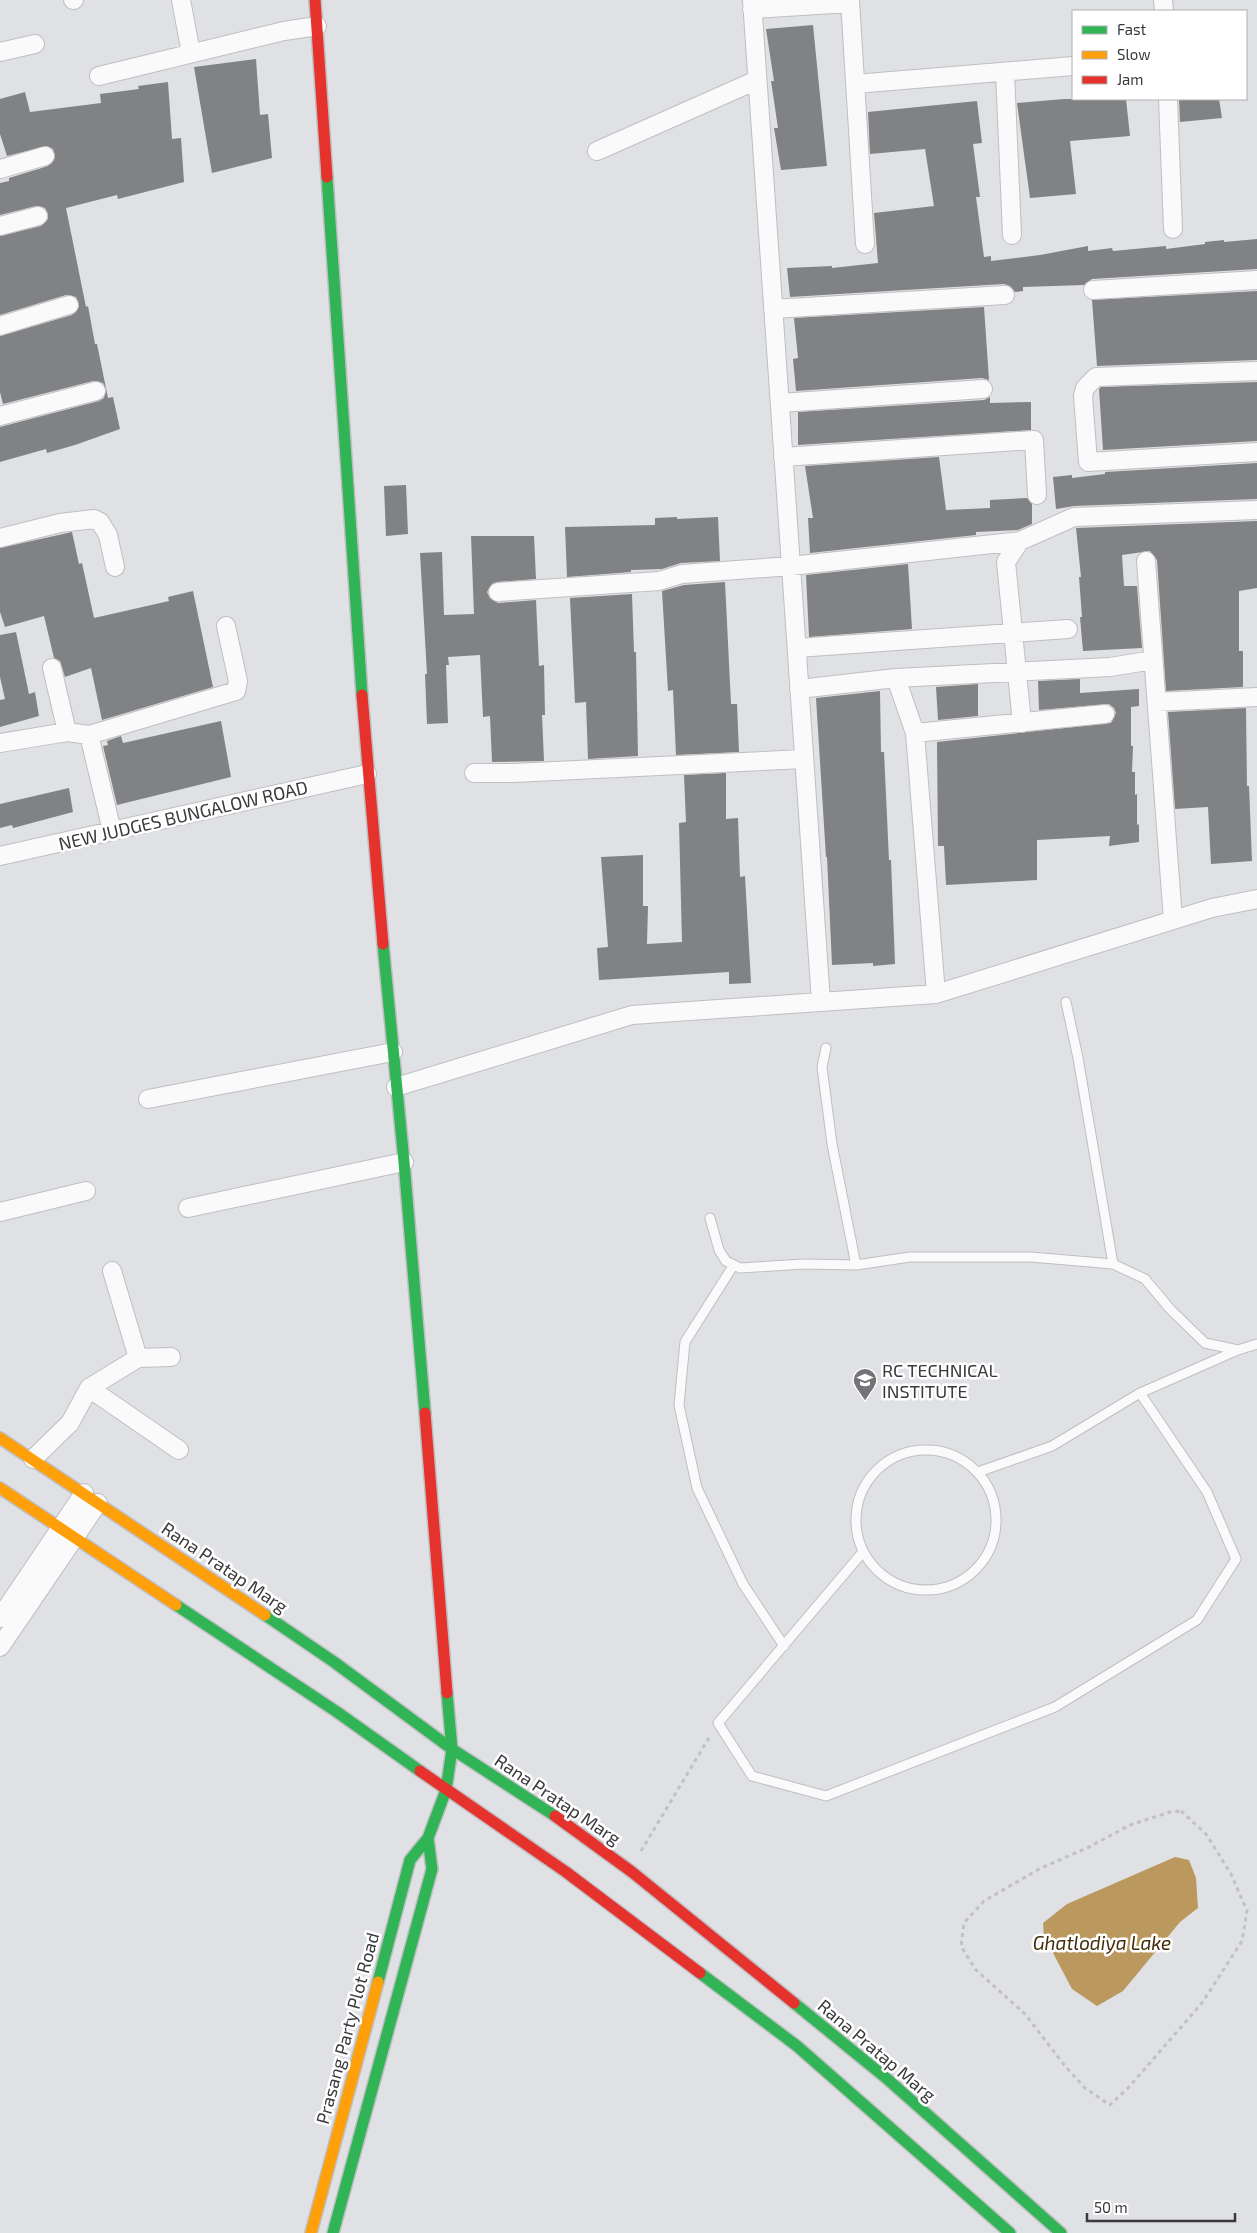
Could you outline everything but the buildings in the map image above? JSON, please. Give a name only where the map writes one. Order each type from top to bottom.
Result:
[{"type":"street","points":[[181,0],[191,53]]},
{"type":"street","name":"Prasang Party Plot Road","points":[[311,2233],[410,1860],[428,1838],[446,1790],[452,1749],[404,1162],[367,774],[315,0]]},
{"type":"street","points":[[821,1002],[752,4],[850,1],[865,244]]},
{"type":"street","points":[[99,76],[284,31],[317,26]]},
{"type":"street","points":[[0,52],[35,44]]},
{"type":"street","points":[[855,84],[1072,66]]},
{"type":"street","points":[[1006,72],[1012,235]]},
{"type":"street","points":[[597,151],[757,80]]},
{"type":"street","points":[[1168,100],[1173,228]]},
{"type":"street","points":[[0,169],[45,156]]},
{"type":"street","points":[[0,226],[38,216]]},
{"type":"street","points":[[1093,290],[1257,280]]},
{"type":"street","points":[[773,309],[1005,295]]},
{"type":"street","points":[[0,326],[69,305]]},
{"type":"street","points":[[1257,371],[1096,377],[1086,388],[1083,396],[1088,462],[1257,452]]},
{"type":"street","points":[[780,403],[983,389]]},
{"type":"street","points":[[0,416],[96,391]]},
{"type":"street","points":[[783,457],[1034,440],[1037,495]]},
{"type":"street","points":[[498,592],[659,581],[682,574],[791,566],[1020,541],[1074,517],[1257,510]]},
{"type":"street","points":[[0,538],[60,523],[94,519],[100,522],[108,535],[115,567]]},
{"type":"street","points":[[1020,541],[1006,562],[1022,723]]},
{"type":"street","points":[[1146,562],[1174,920]]},
{"type":"street","points":[[0,744],[67,732],[89,735],[236,691],[238,680],[226,626]]},
{"type":"street","points":[[797,648],[1068,629]]},
{"type":"street","points":[[799,689],[896,678],[1110,667],[1153,660]]},
{"type":"street","points":[[52,668],[67,732]]},
{"type":"street","points":[[896,678],[915,733],[936,994]]},
{"type":"street","points":[[1157,702],[1257,697]]},
{"type":"street","points":[[915,733],[1105,714]]},
{"type":"street","points":[[89,735],[112,831]]},
{"type":"street","points":[[474,773],[513,773],[804,759]]},
{"type":"street","name":"NEW JUDGES BUNGALOW ROAD","points":[[0,856],[367,774]]},
{"type":"street","points":[[396,1087],[632,1015],[936,994],[1212,908],[1257,900]]},
{"type":"street","points":[[148,1099],[393,1052]]},
{"type":"street","points":[[188,1208],[404,1162]]},
{"type":"street","points":[[0,1212],[86,1191]]},
{"type":"street","points":[[112,1271],[138,1358]]},
{"type":"street","points":[[33,1459],[70,1423],[89,1388],[138,1358],[171,1357]]},
{"type":"street","points":[[89,1388],[179,1450]]},
{"type":"street","name":"Rana Pratap Marg","points":[[0,1438],[334,1662],[452,1749],[540,1805],[634,1877],[882,2081],[1061,2233]]},
{"type":"street","points":[[0,1488],[336,1712],[566,1872],[616,1903],[865,2100],[1010,2233]]},
{"type":"street","points":[[0,1647],[91,1498]]},
{"type":"street","points":[[0,1618],[68,1533]]},
{"type":"street","name":"Prasang Party Plot Road","points":[[333,2233],[432,1869],[428,1838]]},
{"type":"lane","points":[[1066,1002],[1078,1058],[1113,1264]]},
{"type":"lane","points":[[826,1048],[822,1067],[832,1144],[856,1265]]},
{"type":"lane","points":[[710,1218],[719,1250],[726,1261],[740,1268],[804,1264],[856,1265],[910,1257],[1013,1257],[1113,1264],[1145,1279],[1170,1310],[1205,1342],[1238,1350]]},
{"type":"lane","points":[[733,1266],[685,1342],[679,1405],[697,1488],[743,1584],[784,1646]]},
{"type":"lane","points":[[978,1472],[1052,1446],[1140,1393],[1238,1350],[1257,1344]]},
{"type":"lane","points":[[862,1553],[718,1723],[752,1776],[826,1796],[1055,1707],[1197,1620],[1236,1559],[1207,1492],[1140,1393]]},
{"type":"lane","points":[[916,1450],[957,1457],[978,1472],[993,1495],[998,1521],[989,1554],[971,1576],[938,1591],[891,1583],[862,1553],[855,1513],[869,1477],[887,1461],[916,1450]]},
{"type":"path","points":[[634,1877],[643,1844],[718,1723]]},
{"type":"path","points":[[1181,1811],[1206,1834],[1231,1874],[1247,1911],[1242,1941],[1202,2003],[1129,2087],[1110,2105],[1085,2088],[1065,2066],[1025,2014],[975,1969],[960,1946],[964,1923],[984,1902],[1041,1868],[1089,1847],[1130,1825],[1170,1812],[1181,1811]]},
{"type":"water","name":"Ghatlodiya Lake","points":[[1175,1857],[1189,1860],[1196,1878],[1198,1908],[1180,1922],[1123,1991],[1097,2006],[1072,1989],[1044,1936],[1043,1923],[1067,1904]]},
{"type":"traffic: fast","points":[[327,177],[362,695]]},
{"type":"traffic: fast","points":[[383,944],[425,1413]]},
{"type":"traffic: fast","points":[[176,1605],[337,1712],[420,1771]]},
{"type":"traffic: fast","points":[[265,1615],[334,1662],[452,1749],[555,1816]]},
{"type":"traffic: fast","points":[[378,1982],[410,1860],[428,1838],[446,1790],[452,1749],[447,1693]]},
{"type":"traffic: fast","points":[[333,2233],[432,1869],[428,1838]]},
{"type":"traffic: fast","points":[[700,1973],[797,2046],[1010,2233]]},
{"type":"traffic: fast","points":[[794,2003],[885,2077],[1061,2233]]},
{"type":"traffic: slow","points":[[0,1438],[265,1615]]},
{"type":"traffic: slow","points":[[0,1488],[176,1605]]},
{"type":"traffic: slow","points":[[311,2233],[378,1982]]},
{"type":"traffic: jam","points":[[315,0],[327,177]]},
{"type":"traffic: jam","points":[[362,695],[383,944]]},
{"type":"traffic: jam","points":[[425,1413],[447,1693]]},
{"type":"traffic: jam","points":[[420,1771],[566,1872],[700,1973]]},
{"type":"traffic: jam","points":[[555,1816],[632,1872],[794,2003]]},
{"type":"place","name":"RC TECHNICAL INSTITUTE","points":[[865,1401]]}]
